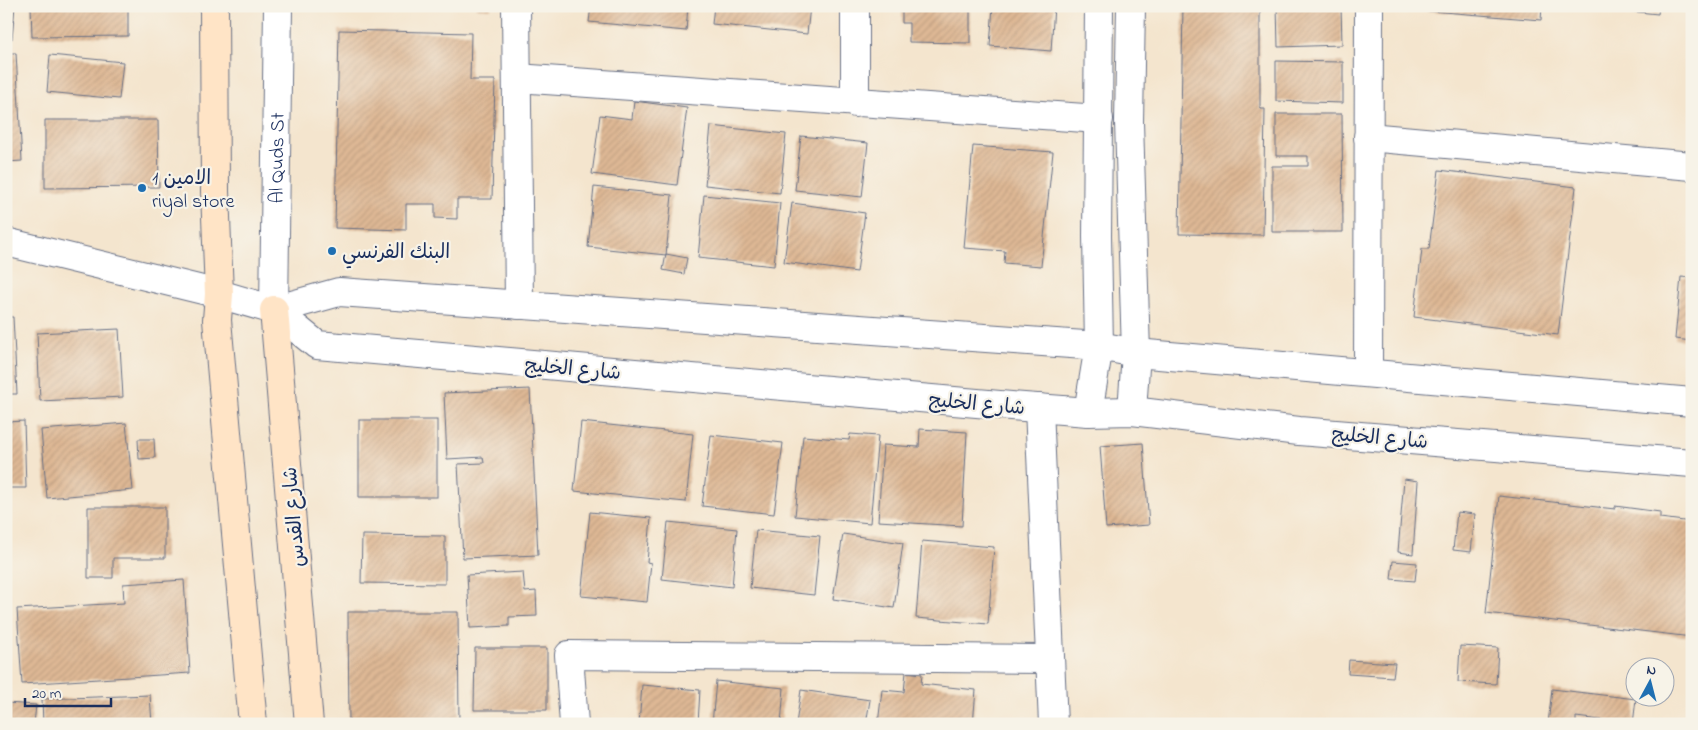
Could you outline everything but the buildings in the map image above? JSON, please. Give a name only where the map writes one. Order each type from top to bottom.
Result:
[{"type":"main road","points":[[214,6],[215,192],[219,294],[217,320],[253,724]]},
{"type":"main road","name":"شارع القدس","points":[[274,310],[309,724]]},
{"type":"street","name":"Al Quds St","points":[[274,310],[278,6]]},
{"type":"street","points":[[516,6],[519,305]]},
{"type":"street","points":[[855,6],[855,103]]},
{"type":"street","points":[[1088,412],[1099,346],[1097,236],[1099,6]]},
{"type":"street","points":[[1131,6],[1129,122],[1136,353],[1132,411]]},
{"type":"street","points":[[1368,6],[1368,373]]},
{"type":"street","points":[[517,78],[1099,119]]},
{"type":"street","points":[[1368,138],[1692,166]]},
{"type":"street","points":[[6,242],[219,294],[274,310],[339,292],[1099,346],[1136,353],[1692,402]]},
{"type":"street","name":"شارع الخليج","points":[[274,310],[317,345],[1088,412],[1132,411],[1299,431],[1692,463]]},
{"type":"street","points":[[1039,408],[1053,724]]},
{"type":"street","points":[[574,724],[570,655],[1050,659]]},
{"type":"place","name":"الامين 1 riyal store","points":[[142,188]]},
{"type":"place","name":"البنك الفرنسي","points":[[332,251]]}]
